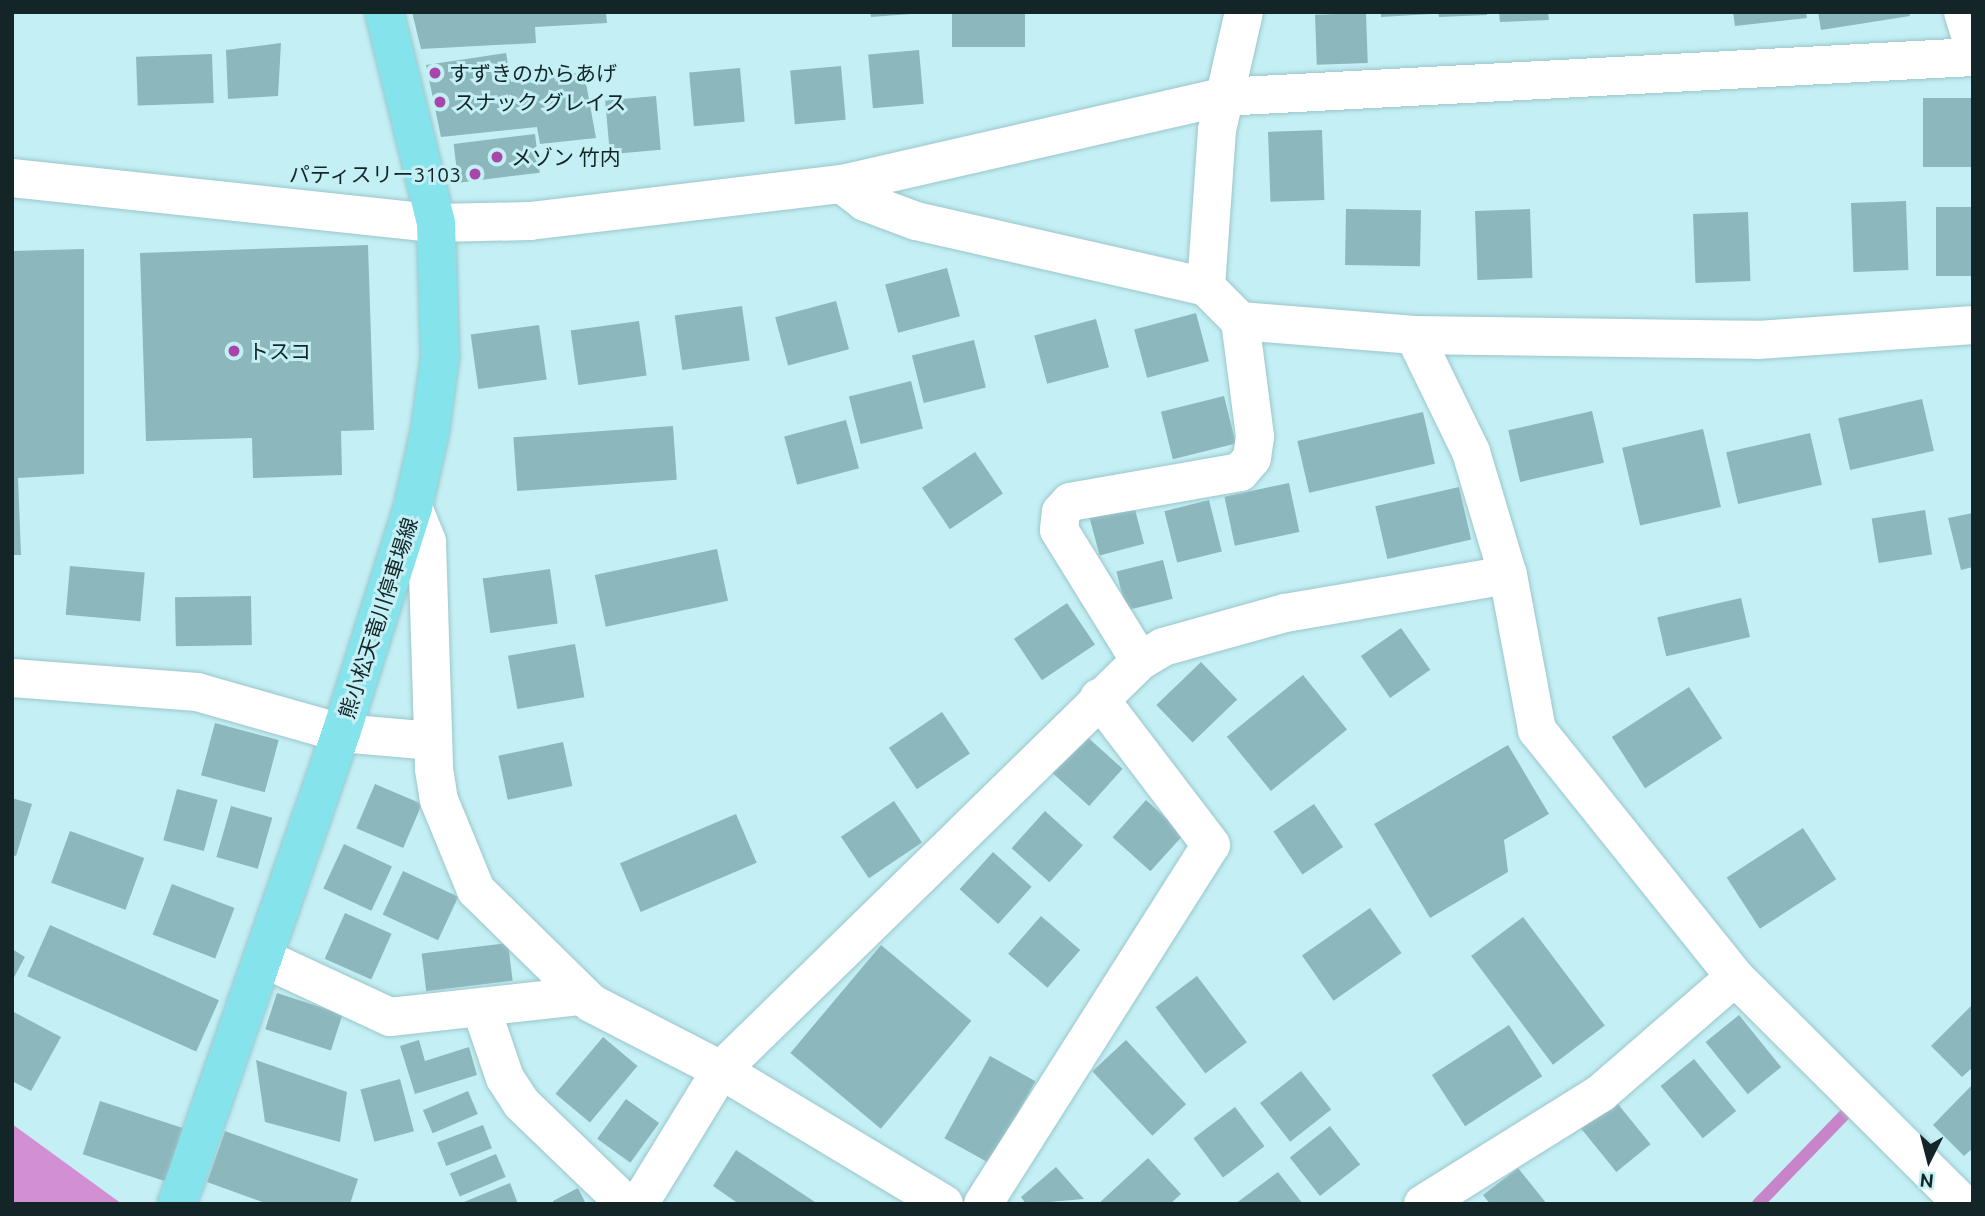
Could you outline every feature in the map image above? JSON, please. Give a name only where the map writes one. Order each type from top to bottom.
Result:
[{"type":"main road","name":"熊小松天竜川停車場線","points":[[177,1204],[341,733],[414,507],[440,357],[436,223],[384,12]]},
{"type":"street","points":[[1206,287],[1222,97],[1244,12]]},
{"type":"street","points":[[1963,12],[1973,46]]},
{"type":"street","points":[[12,178],[436,223],[530,221],[842,184],[1222,97],[1973,57]]},
{"type":"street","points":[[842,184],[865,202],[916,221],[1206,287],[1240,321],[1255,436],[1252,458],[1240,472],[1070,502],[1061,512],[1059,530],[1140,661]]},
{"type":"street","points":[[1240,321],[1413,335],[1758,340],[1973,325]]},
{"type":"street","points":[[1413,335],[1471,452],[1508,575],[1537,730],[1735,977],[1963,1204]]},
{"type":"street","points":[[414,507],[427,542],[433,741],[439,800],[476,890],[581,996],[721,1070],[944,1204]]},
{"type":"street","points":[[639,1204],[721,1070],[1099,698],[1140,661],[1163,648],[1285,613],[1508,575]]},
{"type":"street","points":[[12,678],[197,692],[341,733],[433,741]]},
{"type":"street","points":[[983,1204],[1211,845],[1099,698]]},
{"type":"street","points":[[264,958],[390,1017],[581,996]]},
{"type":"street","points":[[1423,1204],[1601,1093],[1735,977]]},
{"type":"street","points":[[481,1009],[520,1104],[626,1204]]},
{"type":"shaded area","points":[[12,1124],[122,1204],[12,1204]]},
{"type":"building","points":[[412,12],[606,12],[607,23],[535,27],[536,43],[421,49]]},
{"type":"building","points":[[870,12],[911,12],[911,14],[871,17]]},
{"type":"building","points":[[952,12],[1025,12],[1025,47],[952,47]]},
{"type":"building","points":[[1381,12],[1432,12],[1432,14],[1381,17]]},
{"type":"building","points":[[1438,12],[1487,12],[1487,15],[1439,17]]},
{"type":"building","points":[[1499,12],[1548,12],[1549,20],[1500,22]]},
{"type":"building","points":[[1733,12],[1806,12],[1807,18],[1735,26]]},
{"type":"building","points":[[1818,12],[1909,12],[1910,16],[1821,30]]},
{"type":"building","points":[[1366,13],[1368,63],[1317,65],[1315,15]]},
{"type":"building","points":[[281,43],[278,96],[228,99],[226,50]]},
{"type":"building","points":[[919,50],[924,104],[873,108],[868,54]]},
{"type":"building","points":[[506,53],[511,82],[584,72],[596,138],[540,144],[537,127],[441,137],[426,65]]},
{"type":"building","points":[[212,54],[214,103],[138,106],[136,57]]},
{"type":"building","points":[[841,66],[846,120],[795,124],[790,70]]},
{"type":"building","points":[[740,68],[745,122],[694,126],[689,72]]},
{"type":"building","points":[[656,96],[661,150],[610,154],[605,100]]},
{"type":"building","points":[[1923,98],[1973,98],[1973,167],[1923,167]]},
{"type":"building","points":[[1322,130],[1324,200],[1270,202],[1268,132]]},
{"type":"building","name":"メゾン 竹内","points":[[535,134],[540,173],[458,183],[454,144]]},
{"type":"building","points":[[1906,201],[1908,270],[1853,272],[1851,203]]},
{"type":"building","points":[[1936,207],[1973,207],[1973,276],[1936,276]]},
{"type":"building","points":[[1346,209],[1421,210],[1420,266],[1345,265]]},
{"type":"building","points":[[1530,209],[1532,278],[1477,280],[1475,211]]},
{"type":"building","points":[[1748,212],[1750,281],[1695,283],[1693,214]]},
{"type":"building","points":[[368,245],[374,430],[341,431],[342,475],[253,478],[252,438],[146,441],[140,253]]},
{"type":"building","points":[[84,249],[84,474],[18,478],[21,555],[12,555],[12,251]]},
{"type":"building","points":[[947,268],[960,316],[898,333],[885,285]]},
{"type":"building","points":[[836,301],[849,349],[788,366],[775,317]]},
{"type":"building","points":[[742,306],[750,360],[682,370],[675,315]]},
{"type":"building","points":[[1196,313],[1209,361],[1147,378],[1134,330]]},
{"type":"building","points":[[1096,319],[1109,367],[1047,384],[1034,336]]},
{"type":"building","points":[[639,321],[647,375],[578,385],[571,331]]},
{"type":"building","points":[[539,325],[547,379],[478,389],[471,335]]},
{"type":"building","points":[[974,340],[986,388],[924,403],[912,355]]},
{"type":"building","points":[[911,381],[923,429],[861,444],[849,396]]},
{"type":"building","points":[[1224,396],[1236,444],[1173,459],[1161,412]]},
{"type":"building","points":[[1922,399],[1934,451],[1850,470],[1838,418]]},
{"type":"building","points":[[1592,411],[1604,463],[1520,482],[1508,430]]},
{"type":"building","points":[[1423,412],[1435,464],[1309,493],[1297,441]]},
{"type":"building","points":[[846,420],[859,468],[797,485],[784,437]]},
{"type":"building","points":[[673,426],[677,480],[517,491],[513,437]]},
{"type":"building","points":[[1703,429],[1721,507],[1640,526],[1622,448]]},
{"type":"building","points":[[1810,433],[1822,485],[1738,504],[1726,452]]},
{"type":"building","points":[[975,452],[1003,493],[950,529],[922,488]]},
{"type":"building","points":[[1289,483],[1299,532],[1235,546],[1224,497]]},
{"type":"building","points":[[1459,487],[1471,540],[1387,559],[1375,506]]},
{"type":"building","points":[[1209,500],[1222,551],[1177,563],[1164,511]]},
{"type":"building","points":[[1134,506],[1144,544],[1100,556],[1090,518]]},
{"type":"building","points":[[1925,510],[1932,554],[1879,563],[1872,518]]},
{"type":"building","points":[[1973,513],[1973,567],[1961,570],[1948,518]]},
{"type":"building","points":[[717,549],[728,601],[606,627],[595,575]]},
{"type":"building","points":[[1163,560],[1173,599],[1126,610],[1116,572]]},
{"type":"building","points":[[70,566],[145,573],[140,621],[66,615]]},
{"type":"building","points":[[550,569],[558,623],[490,633],[483,578]]},
{"type":"building","points":[[251,596],[252,645],[176,646],[175,597]]},
{"type":"building","points":[[1741,598],[1750,637],[1666,656],[1657,617]]},
{"type":"building","points":[[1067,603],[1095,644],[1042,680],[1014,639]]},
{"type":"building","points":[[1401,628],[1430,670],[1390,698],[1361,656]]},
{"type":"building","points":[[575,644],[584,697],[517,709],[508,656]]},
{"type":"building","points":[[1201,662],[1237,699],[1193,742],[1156,705]]},
{"type":"building","points":[[1303,675],[1347,729],[1271,791],[1227,737]]},
{"type":"building","points":[[1689,687],[1722,738],[1645,788],[1612,737]]},
{"type":"building","points":[[942,712],[970,753],[917,789],[889,748]]},
{"type":"building","points":[[215,723],[279,740],[265,792],[201,775]]},
{"type":"building","points":[[1084,734],[1123,769],[1089,806],[1051,771]]},
{"type":"building","points":[[563,742],[572,786],[508,800],[498,756]]},
{"type":"building","points":[[1508,745],[1549,814],[1504,840],[1508,872],[1430,918],[1374,824]]},
{"type":"building","points":[[375,784],[422,804],[403,848],[356,828]]},
{"type":"building","points":[[177,789],[218,800],[204,851],[163,840]]},
{"type":"building","points":[[12,798],[32,804],[16,856],[12,855]]},
{"type":"building","points":[[1146,800],[1184,834],[1150,871],[1113,837]]},
{"type":"building","points":[[894,801],[922,842],[869,878],[841,837]]},
{"type":"building","points":[[1314,804],[1343,847],[1302,875],[1273,831]]},
{"type":"building","points":[[231,806],[272,818],[258,869],[216,857]]},
{"type":"building","points":[[1045,811],[1083,845],[1049,882],[1012,848]]},
{"type":"building","points":[[736,814],[757,863],[641,912],[620,863]]},
{"type":"building","points":[[1803,828],[1836,879],[1760,929],[1727,878]]},
{"type":"building","points":[[70,831],[144,858],[125,910],[51,883]]},
{"type":"building","points":[[344,844],[392,866],[371,911],[323,888]]},
{"type":"building","points":[[993,852],[1032,887],[998,924],[960,889]]},
{"type":"building","points":[[403,871],[458,897],[438,940],[383,915]]},
{"type":"building","points":[[172,884],[235,908],[215,958],[153,934]]},
{"type":"building","points":[[1370,908],[1402,953],[1334,1001],[1302,956]]},
{"type":"building","points":[[345,913],[392,934],[371,979],[325,959]]},
{"type":"building","points":[[1041,916],[1080,950],[1047,988],[1008,954]]},
{"type":"building","points":[[1523,917],[1605,1026],[1553,1065],[1471,956]]},
{"type":"building","points":[[50,925],[219,1000],[196,1051],[27,976]]},
{"type":"building","points":[[508,943],[513,981],[426,991],[422,954]]},
{"type":"building","points":[[881,945],[971,1021],[881,1129],[790,1053]]},
{"type":"building","points":[[12,949],[25,957],[12,981]]},
{"type":"building","points":[[1197,976],[1247,1042],[1205,1074],[1155,1007]]},
{"type":"building","points":[[277,993],[343,1014],[331,1050],[265,1029]]},
{"type":"building","points":[[1973,1004],[1973,1067],[1962,1077],[1931,1046]]},
{"type":"building","points":[[12,1011],[61,1037],[31,1091],[12,1081]]},
{"type":"building","points":[[1739,1015],[1781,1067],[1748,1094],[1706,1042]]},
{"type":"building","points":[[1509,1025],[1542,1076],[1465,1126],[1432,1075]]},
{"type":"building","points":[[603,1037],[637,1066],[590,1123],[555,1094]]},
{"type":"building","points":[[419,1040],[425,1061],[469,1047],[477,1075],[415,1094],[400,1046]]},
{"type":"building","points":[[1126,1040],[1186,1104],[1152,1136],[1092,1071]]},
{"type":"building","points":[[990,1056],[1035,1081],[990,1163],[944,1138]]},
{"type":"building","points":[[1694,1059],[1736,1111],[1703,1138],[1661,1086]]},
{"type":"building","points":[[256,1060],[347,1092],[340,1142],[265,1122]]},
{"type":"building","points":[[1301,1071],[1331,1110],[1290,1142],[1260,1103]]},
{"type":"building","points":[[400,1079],[414,1131],[374,1142],[360,1090]]},
{"type":"building","points":[[1973,1084],[1973,1148],[1964,1156],[1933,1125]]},
{"type":"building","points":[[468,1091],[478,1114],[433,1133],[423,1110]]},
{"type":"building","points":[[1609,1093],[1651,1144],[1616,1172],[1575,1121]]},
{"type":"building","points":[[626,1099],[659,1123],[630,1163],[597,1139]]},
{"type":"building","points":[[100,1101],[183,1128],[165,1181],[83,1154]]},
{"type":"building","points":[[1235,1107],[1264,1146],[1223,1177],[1193,1138]]},
{"type":"building","points":[[483,1125],[492,1148],[446,1166],[437,1143]]},
{"type":"building","points":[[1330,1126],[1360,1165],[1320,1196],[1290,1157]]},
{"type":"building","points":[[225,1131],[358,1179],[350,1204],[268,1204],[207,1182]]},
{"type":"building","points":[[736,1150],[818,1204],[739,1204],[713,1186]]},
{"type":"building","points":[[496,1154],[506,1177],[460,1197],[450,1174]]},
{"type":"building","points":[[1148,1158],[1181,1194],[1170,1204],[1098,1204]]},
{"type":"building","points":[[1056,1167],[1084,1199],[1026,1204],[1021,1197]]},
{"type":"building","points":[[1518,1168],[1547,1204],[1490,1204],[1483,1195]]},
{"type":"building","points":[[1278,1172],[1303,1204],[1235,1204]]},
{"type":"building","points":[[510,1183],[518,1204],[464,1202]]},
{"type":"building","points":[[578,1188],[586,1204],[554,1204],[553,1201]]},
{"type":"waterway","points":[[1758,1204],[1855,1104]]},
{"type":"place","name":"すずきのからあげ","points":[[435,73]]},
{"type":"place","name":"スナック グレイス","points":[[440,102]]},
{"type":"place","name":"メゾン 竹内","points":[[497,157]]},
{"type":"place","name":"パティスリー3103","points":[[475,174]]},
{"type":"place","name":"トスコ","points":[[234,351]]}]
